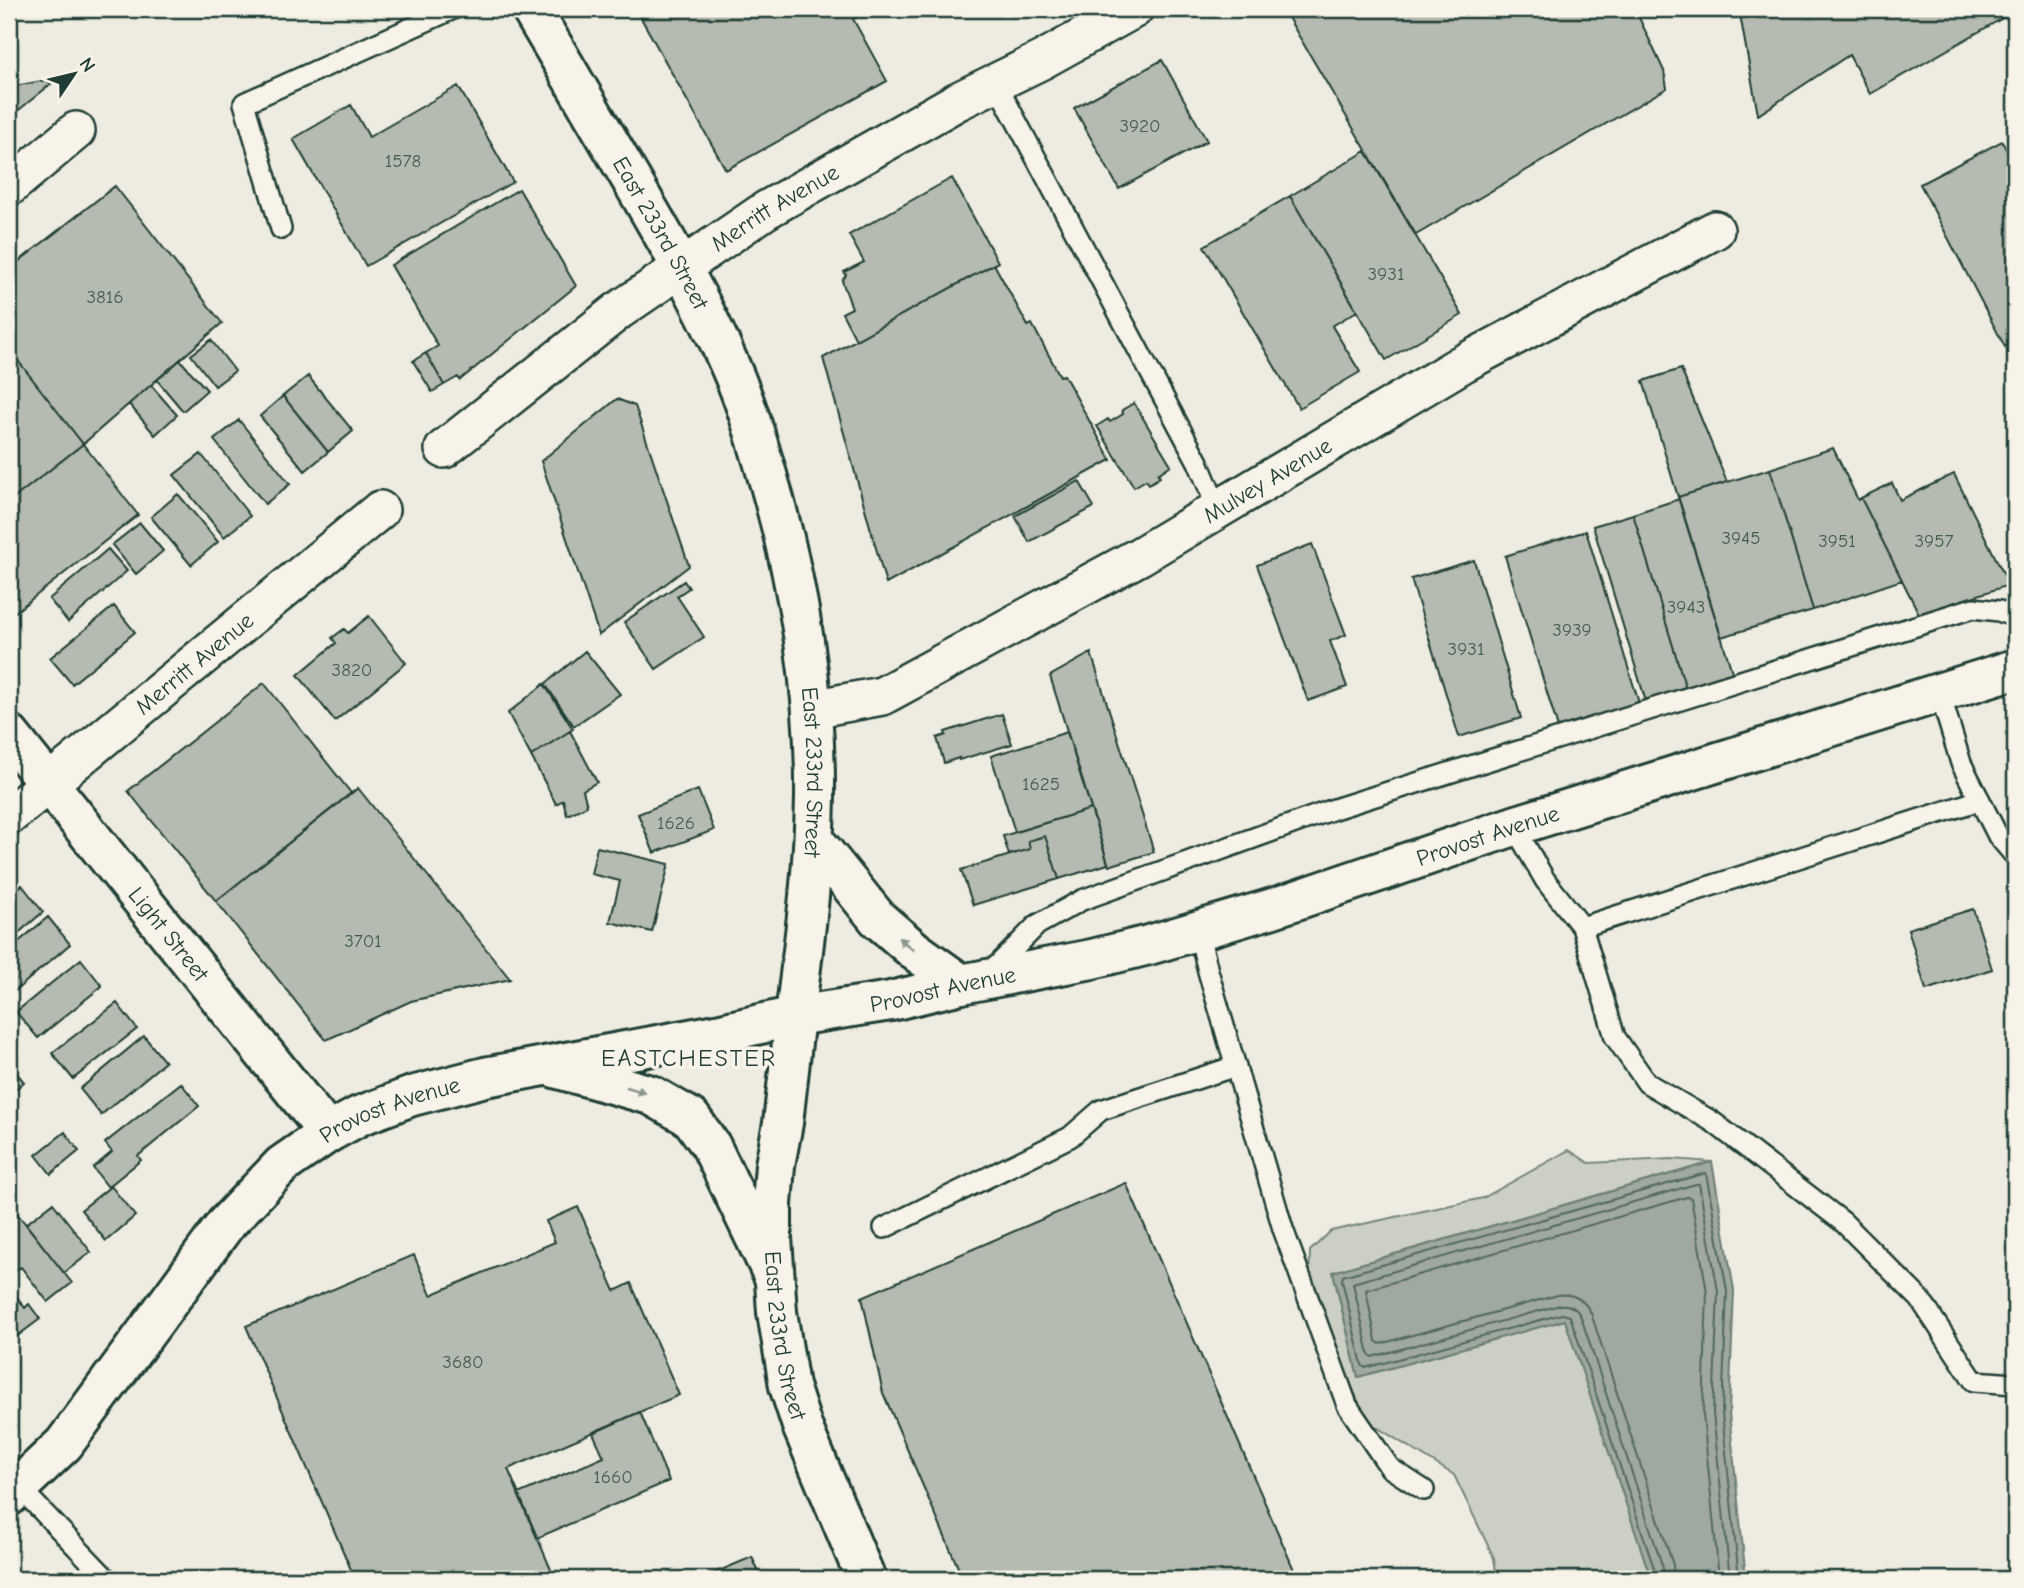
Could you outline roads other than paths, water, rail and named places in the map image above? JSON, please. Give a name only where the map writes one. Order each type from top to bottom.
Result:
[{"type":"main road","name":"East 233rd Street","points":[[531,9],[707,314],[732,369],[757,438],[791,566],[812,709],[815,748],[814,840],[783,1123],[775,1165],[772,1205],[774,1277],[789,1386],[802,1426],[866,1579]]},
{"type":"main road","name":"Provost Avenue","points":[[14,1492],[64,1444],[225,1225],[282,1165],[328,1133],[359,1116],[444,1087],[1092,959],[1273,908],[1514,826],[2015,669]]},
{"type":"main road","name":"Light Street","points":[[9,734],[328,1133]]},
{"type":"main road","points":[[814,840],[859,897],[894,934],[972,982]]},
{"type":"main road","points":[[547,1065],[651,1095],[691,1118],[710,1146],[774,1277]]},
{"type":"street","name":"Merritt Avenue","points":[[444,449],[618,311],[766,210],[946,108],[1042,60],[1133,9]]},
{"type":"street","points":[[9,187],[76,131]]},
{"type":"street","name":"Mulvey Avenue","points":[[812,709],[882,696],[1140,556],[1462,364],[1715,230]]},
{"type":"street","name":"Merritt Avenue","points":[[9,817],[380,510]]},
{"type":"lane","points":[[281,229],[244,103],[453,9]]},
{"type":"lane","points":[[996,83],[1198,462],[1218,510]]},
{"type":"lane","points":[[972,982],[1037,925],[1082,900],[1334,809],[1973,608],[1999,611],[2015,617]]},
{"type":"lane","points":[[1940,694],[1961,763],[1998,836],[2015,856]]},
{"type":"lane","points":[[1582,927],[1980,800]]},
{"type":"lane","points":[[1514,826],[1545,880],[1582,927],[1615,1037],[1647,1083],[1713,1122],[1843,1223],[1920,1299],[1974,1381],[2015,1384]]},
{"type":"lane","points":[[1198,930],[1283,1229],[1347,1405],[1390,1468],[1424,1490]]},
{"type":"lane","points":[[884,1228],[1070,1137],[1101,1110],[1236,1066]]},
{"type":"lane","points":[[14,1492],[107,1579]]},
{"type":"water","points":[[1712,1162],[1734,1290],[1729,1413],[1746,1579],[1647,1579],[1649,1573],[1565,1320],[1358,1377],[1333,1272]]},
{"type":"district","name":"EASTCHESTER","points":[[689,1058]]}]
